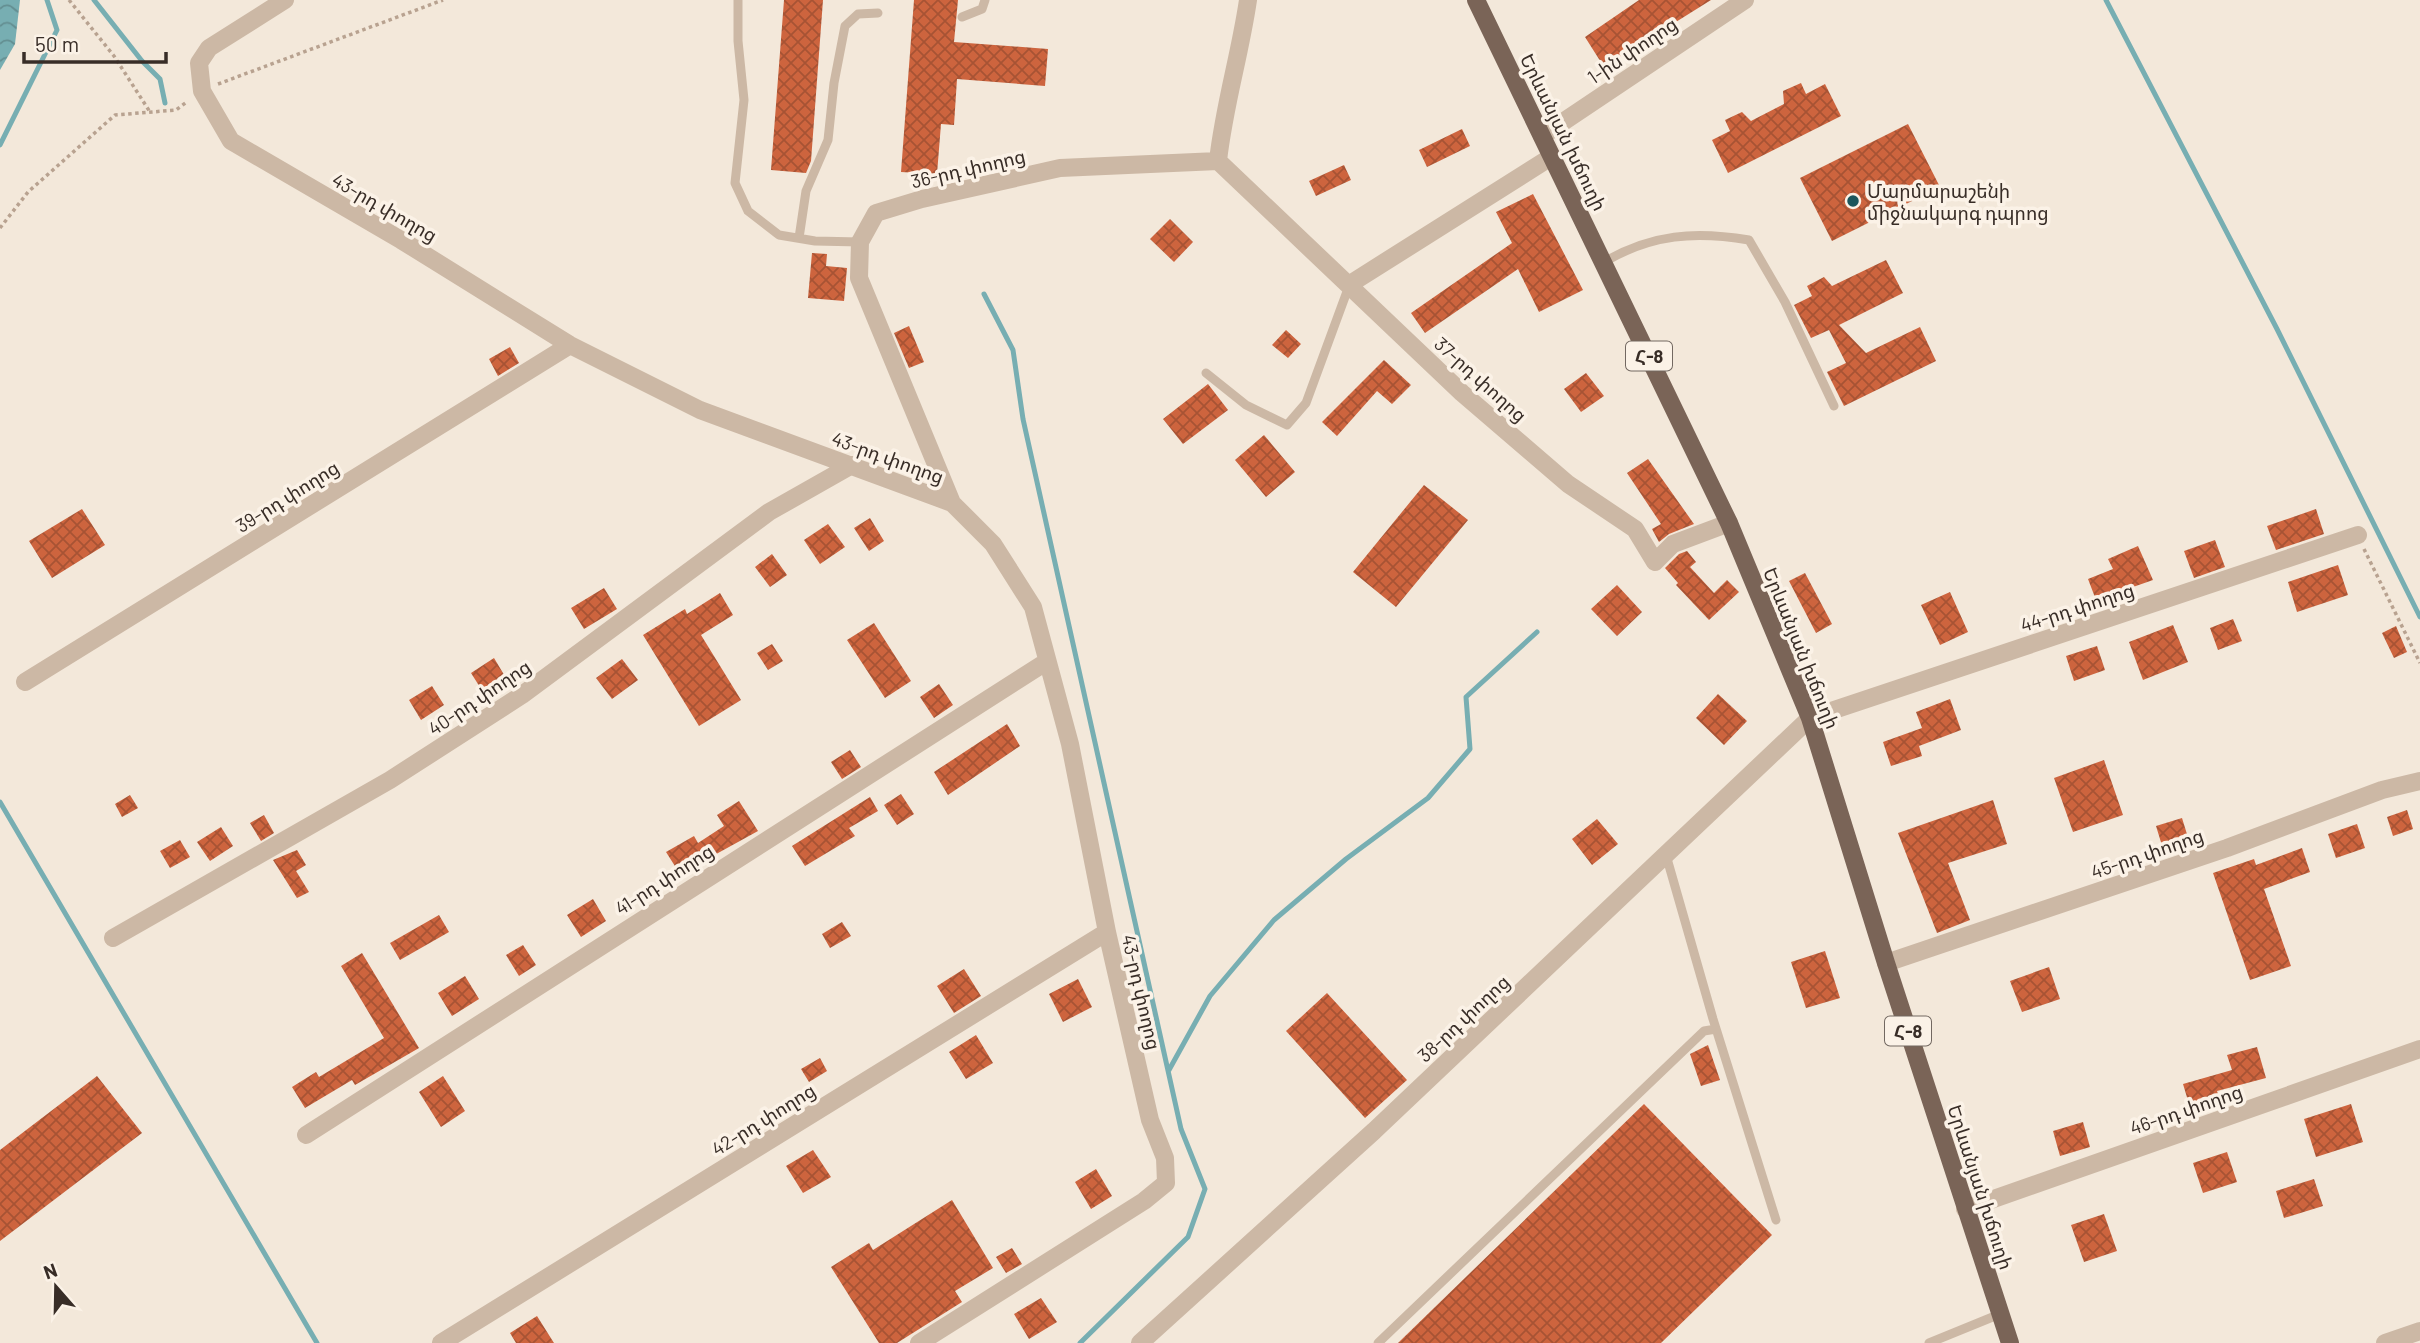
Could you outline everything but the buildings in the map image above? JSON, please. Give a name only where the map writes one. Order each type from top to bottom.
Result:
[{"type":"main road","name":"Երևանյան խճուղի","points":[[1476,0],[1729,523],[1810,718],[1886,963],[2010,1343]]},
{"type":"street","points":[[202,90],[199,63],[209,48],[285,0]]},
{"type":"street","points":[[1218,161],[1223,110],[1239,54],[1248,0]]},
{"type":"street","name":"1-ին փողոց","points":[[1542,136],[1745,0]]},
{"type":"street","name":"43-րդ փողոց","points":[[202,90],[231,141],[401,240],[570,345],[700,410],[952,503],[993,544],[1033,607],[1070,744],[1107,932],[1150,1120],[1165,1158],[1166,1183],[1144,1201],[919,1343]]},
{"type":"street","points":[[1350,284],[1551,157]]},
{"type":"street","name":"36-րդ փողոց","points":[[860,242],[876,214],[922,200],[1060,168],[1218,161]]},
{"type":"street","name":"37-րդ փողոց","points":[[1218,161],[1462,393],[1568,484],[1635,529],[1655,562],[1673,544],[1729,523]]},
{"type":"street","points":[[860,242],[859,278],[952,503]]},
{"type":"street","name":"39-րդ փողոց","points":[[25,682],[570,345]]},
{"type":"street","name":"40-րդ փողոց","points":[[113,938],[401,773],[522,695],[769,512],[852,465]]},
{"type":"street","name":"44-րդ փողոց","points":[[1810,718],[2358,535]]},
{"type":"street","name":"41-րդ փողոց","points":[[306,1135],[1046,662]]},
{"type":"street","name":"38-րդ փողոց","points":[[1140,1343],[1374,1131],[1810,718]]},
{"type":"street","name":"45-րդ փողոց","points":[[1886,963],[2227,848],[2382,790],[2420,781]]},
{"type":"street","name":"42-րդ փողոց","points":[[441,1343],[1107,932]]},
{"type":"street","name":"46-րդ փողոց","points":[[1965,1209],[2420,1049]]},
{"type":"street","points":[[2385,1343],[2420,1331]]},
{"type":"lane","points":[[738,0],[738,41],[744,100],[735,183],[748,211],[779,235],[860,242]]},
{"type":"lane","points":[[962,17],[982,9],[985,0]]},
{"type":"lane","points":[[799,238],[807,191],[828,140],[845,26],[858,15],[878,13]]},
{"type":"lane","points":[[1604,262],[1632,246],[1664,238],[1709,233],[1749,240],[1785,302],[1834,406]]},
{"type":"lane","points":[[1206,373],[1246,405],[1287,425],[1306,403],[1350,284]]},
{"type":"lane","points":[[1666,855],[1716,1029],[1776,1220]]},
{"type":"lane","points":[[1378,1343],[1704,1031],[1716,1029]]},
{"type":"lane","points":[[1929,1343],[2000,1314]]},
{"type":"path","points":[[69,0],[114,57],[150,112]]},
{"type":"path","points":[[0,228],[27,192],[115,115],[176,110],[202,90],[443,0]]},
{"type":"path","points":[[2358,535],[2420,663]]},
{"type":"water","points":[[0,0],[20,0],[15,44],[0,70]]},
{"type":"waterway","points":[[0,145],[57,30],[47,0]]},
{"type":"waterway","points":[[94,0],[142,61],[160,79],[165,103]]},
{"type":"waterway","points":[[2106,0],[2277,329],[2420,617]]},
{"type":"waterway","points":[[984,294],[1013,350],[1023,419],[1181,1129],[1205,1189],[1188,1237],[1080,1343]]},
{"type":"waterway","points":[[1169,1070],[1210,996],[1274,920],[1346,859],[1428,798],[1470,749],[1466,697],[1537,632]]},
{"type":"waterway","points":[[0,802],[317,1343]]},
{"type":"place","name":"Մարմարաշենի միջնակարգ դպրոց","points":[[1853,201]]}]
